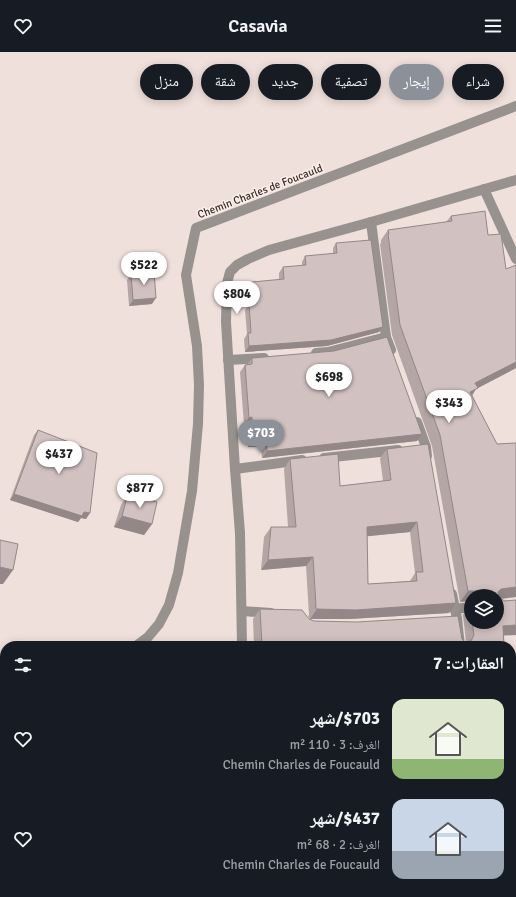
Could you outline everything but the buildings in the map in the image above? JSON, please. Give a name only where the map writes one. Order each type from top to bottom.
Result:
[{"type":"street","name":"Chemin Charles de Foucauld","points":[[143,641],[155,628],[169,606],[178,573],[192,491],[198,432],[200,385],[196,340],[186,275],[196,228],[516,106]]},
{"type":"street","points":[[242,641],[240,533],[226,322],[227,283],[230,272],[237,265],[269,250],[516,180]]},
{"type":"street","points":[[484,189],[516,260]]},
{"type":"street","points":[[371,222],[386,337],[394,359]]},
{"type":"street","points":[[307,354],[328,352],[386,337]]},
{"type":"street","points":[[228,360],[275,357]]},
{"type":"street","points":[[413,410],[418,448],[428,462]]},
{"type":"street","points":[[235,469],[291,461],[418,448]]},
{"type":"street","points":[[450,586],[459,641]]},
{"type":"street","points":[[242,611],[284,614]]},
{"type":"street","points":[[454,616],[464,611]]}]
